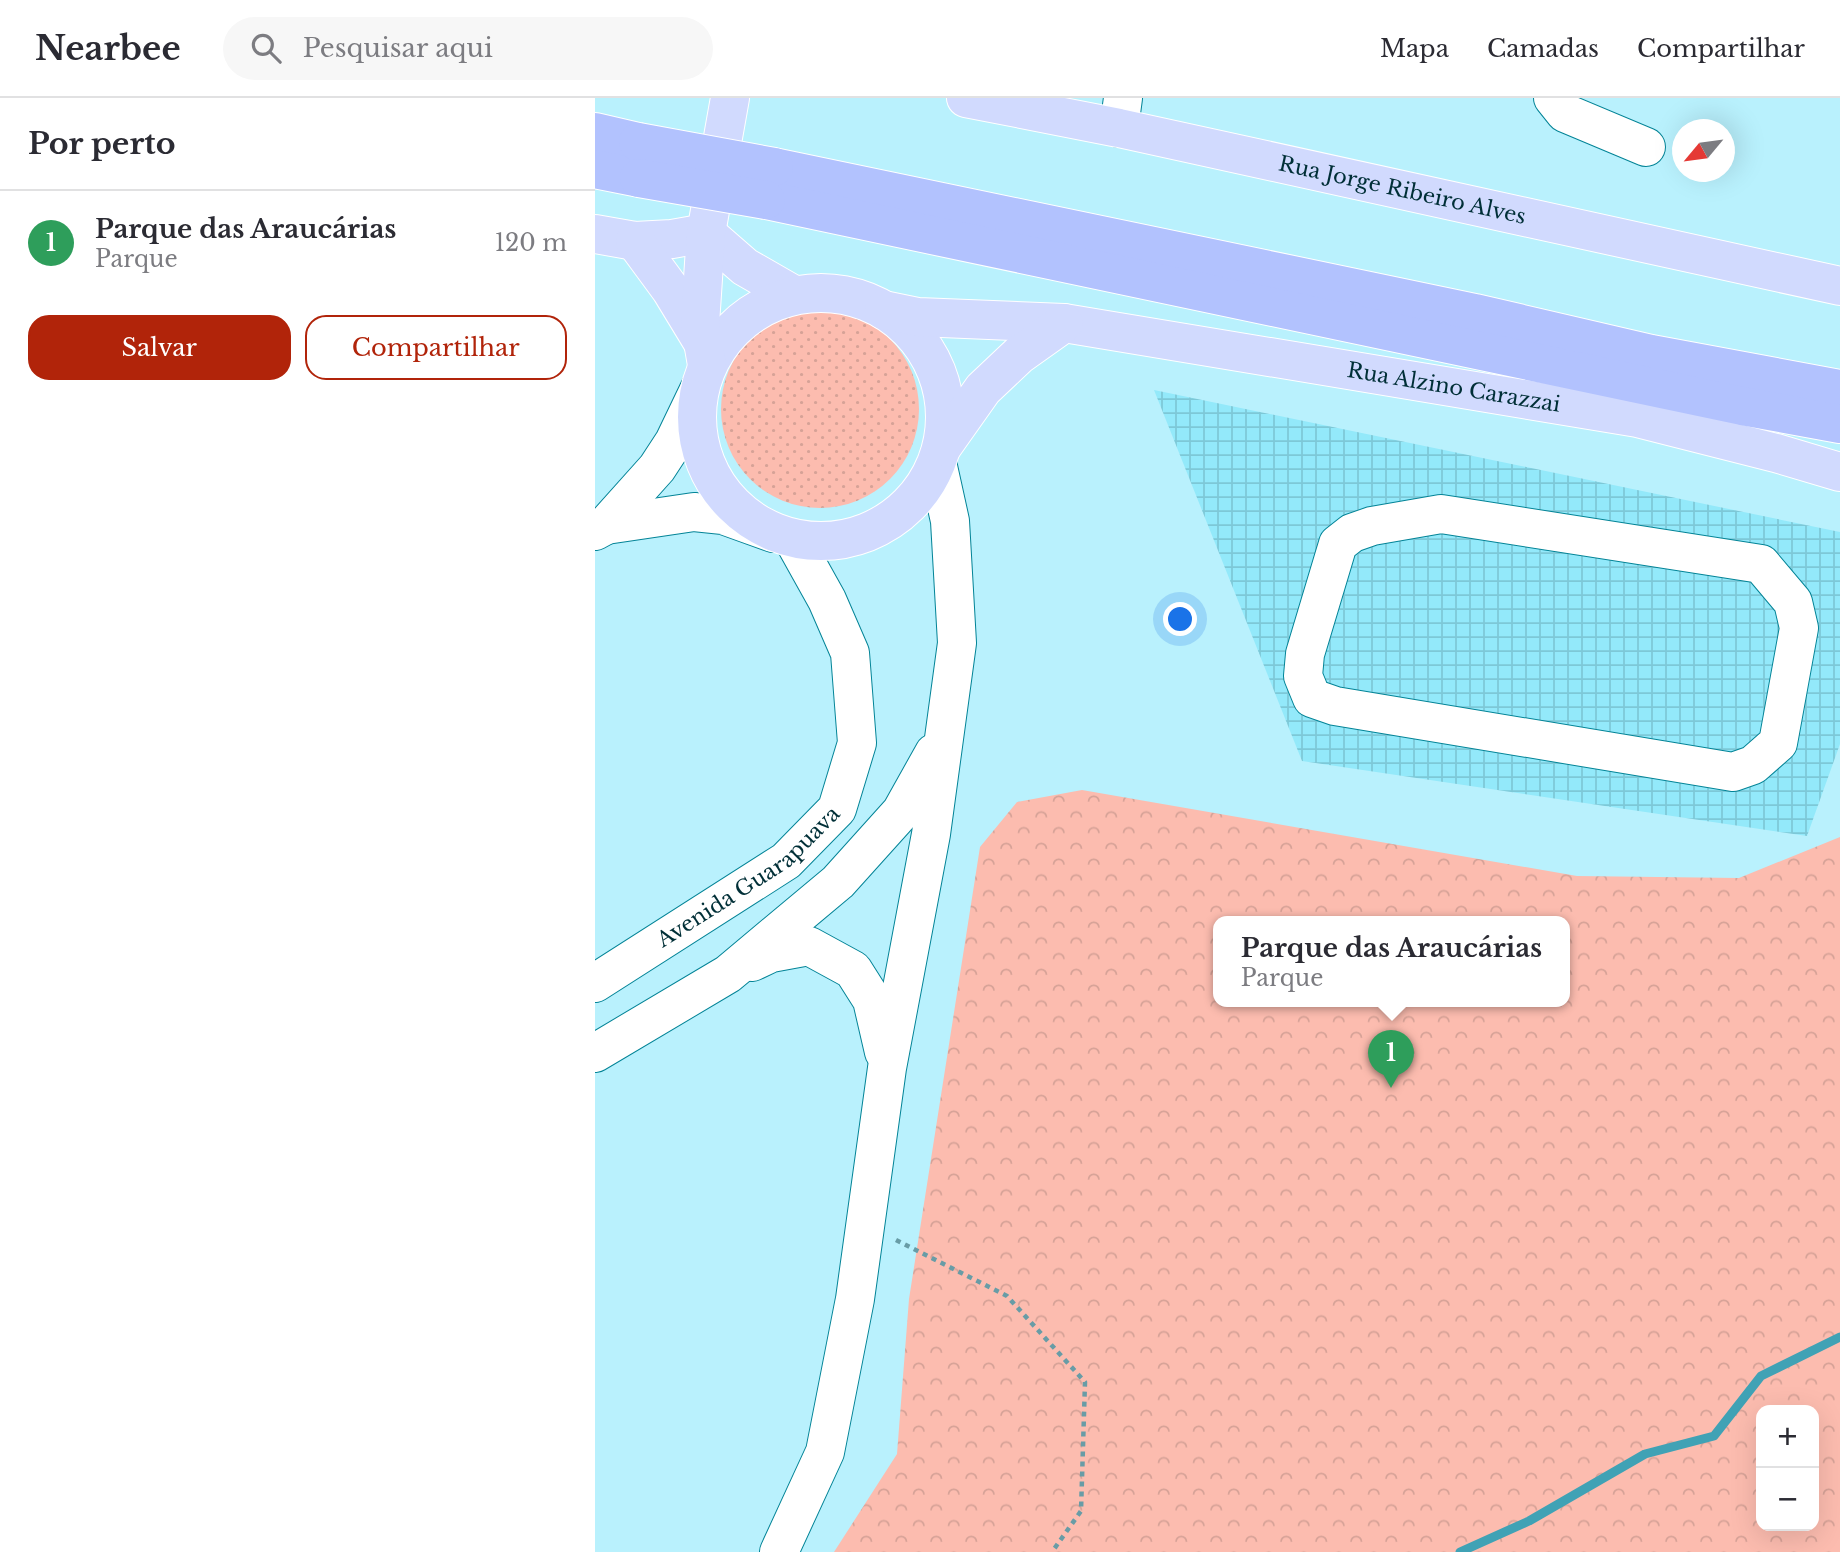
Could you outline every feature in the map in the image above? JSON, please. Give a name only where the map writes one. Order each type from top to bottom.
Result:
[{"type":"highway","points":[[595,132],[639,160]]},
{"type":"highway","points":[[595,169],[639,160],[1475,313],[1651,354],[1840,389]]},
{"type":"highway","points":[[770,184],[1728,403],[1840,424]]},
{"type":"main road","points":[[730,98],[706,233],[700,324],[703,366],[697,433],[710,475],[737,509],[783,536],[829,542],[863,535],[895,518],[920,493],[939,456],[983,389],[1019,355],[1064,323]]},
{"type":"main road","name":"Rua Jorge Ribeiro Alves","points":[[966,98],[1121,113],[1840,286]]},
{"type":"main road","points":[[595,234],[635,241],[672,239],[706,233]]},
{"type":"main road","points":[[706,233],[745,267],[794,295]]},
{"type":"main road","points":[[635,241],[671,290],[703,366]]},
{"type":"main road","points":[[703,366],[728,333],[758,309],[794,295],[825,292],[855,298],[884,310],[914,335],[936,370],[945,409],[939,456]]},
{"type":"main road","name":"Rua Alzino Carazzai","points":[[884,310],[918,317],[1064,323],[1638,418],[1840,472]]},
{"type":"street","points":[[1553,98],[1565,113],[1646,148]]},
{"type":"street","points":[[600,528],[657,468],[674,442],[703,366]]},
{"type":"street","points":[[779,1552],[825,1452],[855,1299],[887,1068],[931,834],[957,643],[950,521],[939,456]]},
{"type":"street","points":[[600,528],[694,512],[723,515],[783,536]]},
{"type":"street","points":[[1441,514],[1761,564],[1793,601],[1799,628],[1778,743],[1753,765],[1733,772],[1335,706],[1312,698],[1303,676],[1305,654],[1338,544],[1352,533],[1372,526],[1441,514]]},
{"type":"street","name":"Avenida Guarapuava","points":[[595,983],[786,862],[837,808],[857,743],[850,653],[827,600],[783,536]]},
{"type":"street","points":[[728,974],[838,881],[901,812],[943,736]]},
{"type":"street","points":[[595,1053],[728,974],[771,953],[809,946],[853,970],[872,1000],[887,1068]]},
{"type":"path","points":[[890,1237],[1007,1296],[1085,1382],[1081,1511],[1052,1552]]},
{"type":"shaded area","points":[[1154,390],[1840,532],[1840,744],[1807,836],[1302,761]]},
{"type":"green space","points":[[820,310],[858,318],[890,339],[911,371],[919,409],[911,447],[890,479],[858,500],[820,508],[782,500],[750,479],[729,447],[721,409],[729,371],[750,339],[782,318]]},
{"type":"green space","points":[[1082,790],[1577,876],[1739,878],[1840,837],[1840,1552],[834,1552],[897,1454],[909,1299],[980,847],[1017,802]]},
{"type":"waterway","points":[[1460,1552],[1529,1521],[1645,1454],[1714,1436],[1761,1376],[1840,1337]]},
{"type":"place","name":"Parque das Araucárias","points":[[1391,1088]]}]
